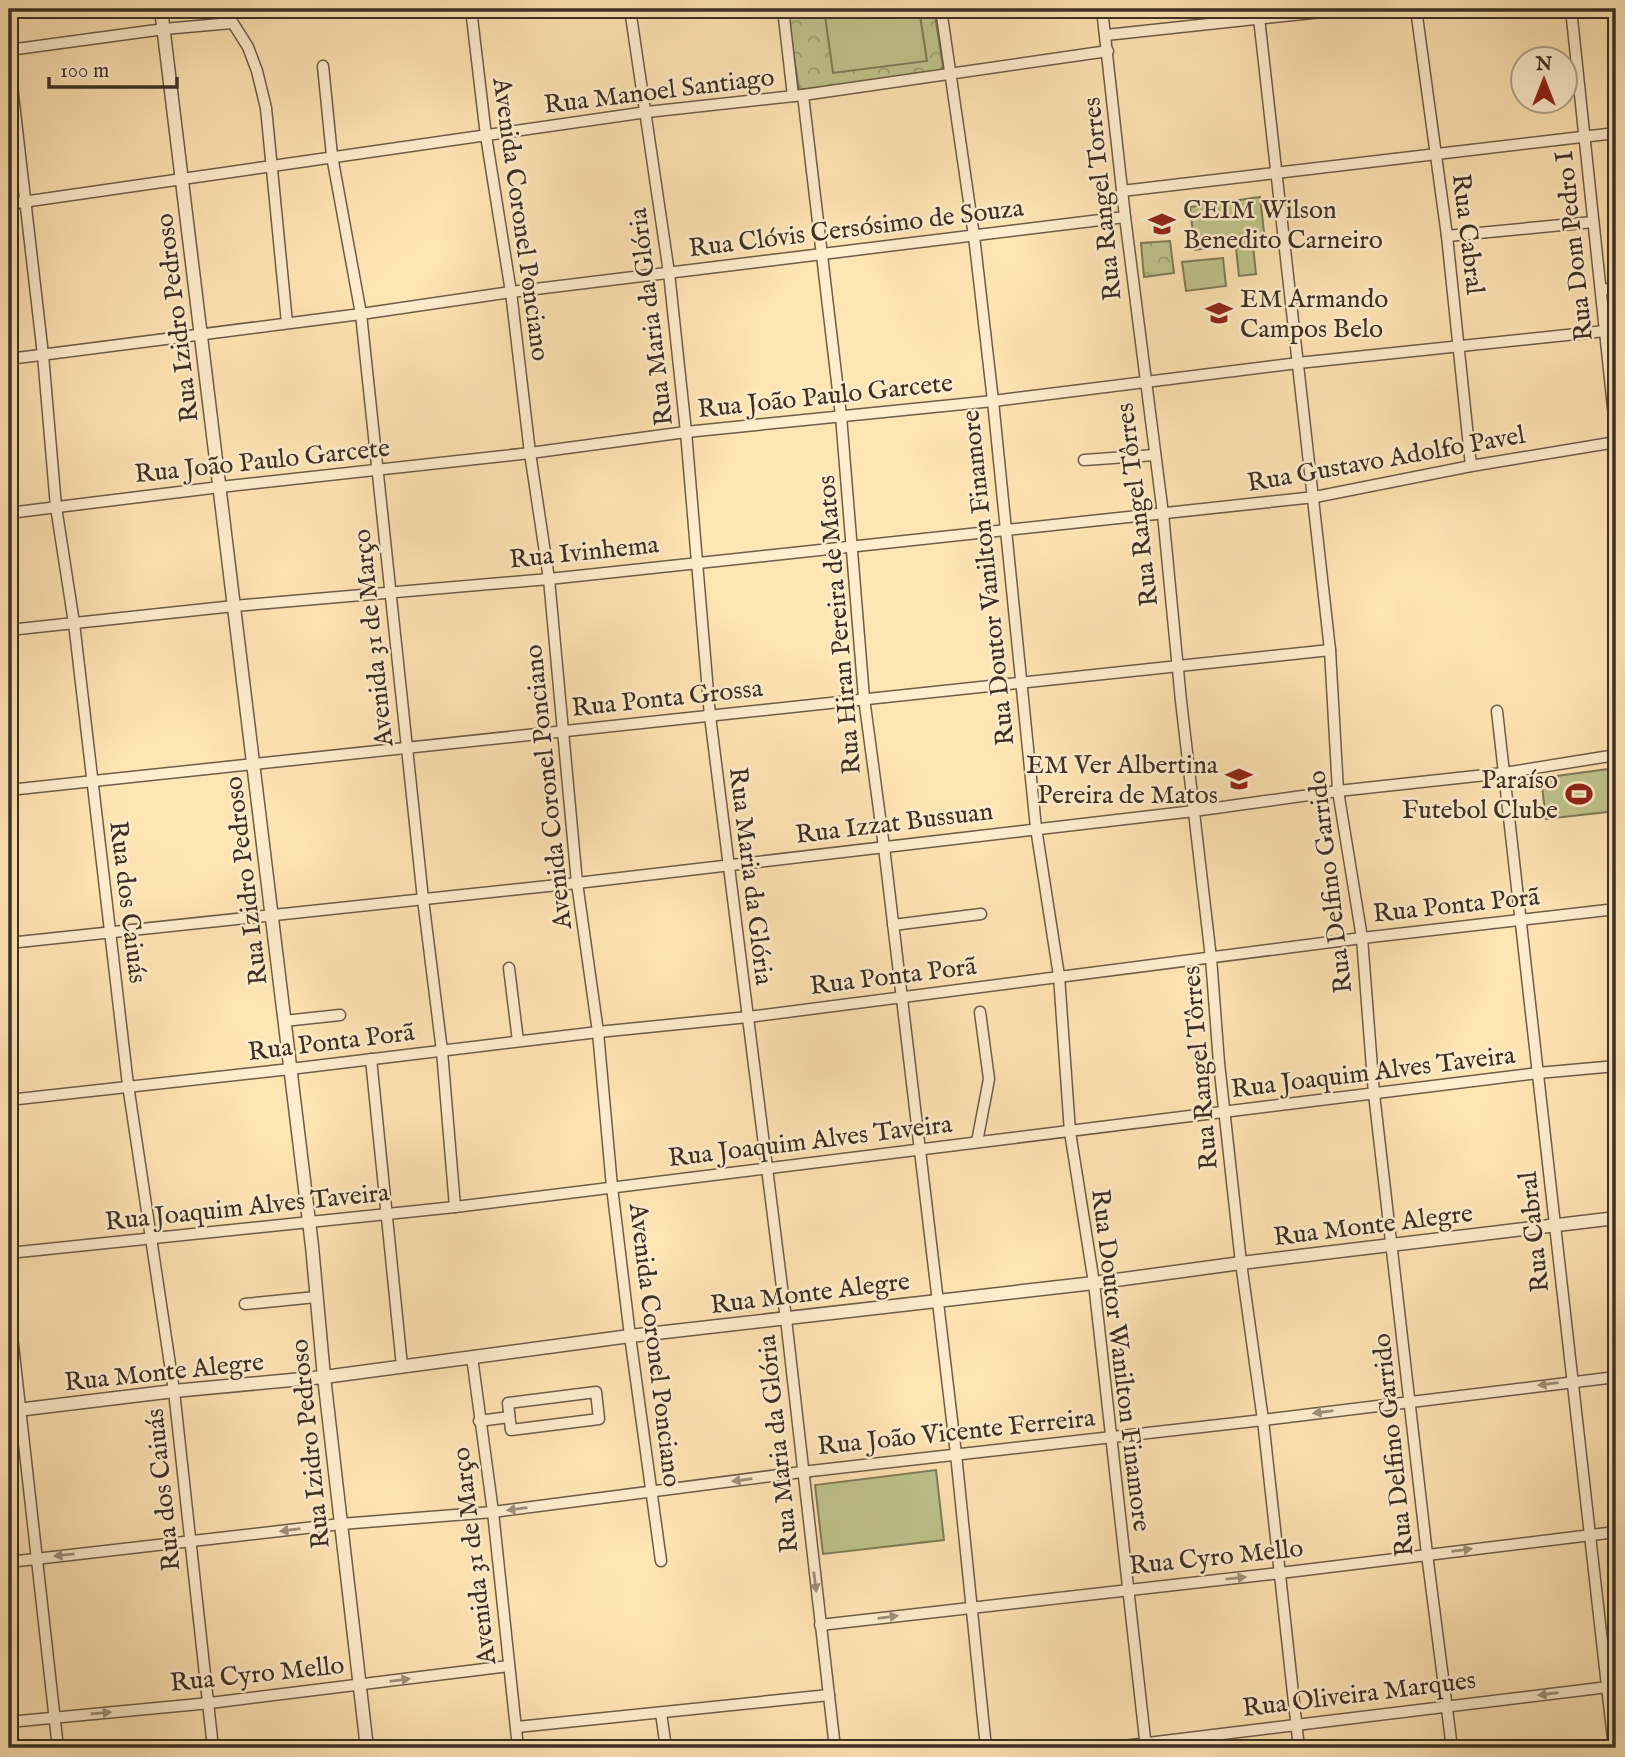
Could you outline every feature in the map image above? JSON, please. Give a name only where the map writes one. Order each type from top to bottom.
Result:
[{"type":"street","name":"Rua Izidro Pedroso","points":[[162,9],[309,1221],[324,1377],[367,1748]]},
{"type":"street","points":[[224,9],[248,47],[266,108],[287,323]]},
{"type":"street","name":"Avenida Coronel Ponciano","points":[[471,9],[486,136],[511,292],[530,453],[549,579],[577,883],[598,1032],[612,1187],[630,1336],[662,1562]]},
{"type":"street","name":"Rua Maria da Glória","points":[[630,9],[669,273],[686,432],[710,716],[786,1319],[835,1748]]},
{"type":"street","name":"Rua Hiran Pereira de Matos","points":[[783,9],[821,255],[841,416],[864,698],[956,1454],[985,1748]]},
{"type":"street","name":"Rua Doutor Vanilton Finamore","points":[[941,9],[974,236],[1036,828],[1059,976]]},
{"type":"street","name":"Rua Rangel Torres","points":[[1102,9],[1145,383]]},
{"type":"street","points":[[1106,35],[1259,14],[1350,9]]},
{"type":"street","name":"Rua Cabral","points":[[1416,9],[1447,236],[1471,466]]},
{"type":"street","name":"Rua Dom Pedro I","points":[[1571,9],[1616,436]]},
{"type":"street","name":"Rua Delfino Garrido","points":[[1259,14],[1315,497],[1330,650],[1339,790],[1362,938],[1374,1094],[1452,1748]]},
{"type":"street","points":[[9,50],[164,29],[232,23]]},
{"type":"street","name":"Rua Manoel Santiago","points":[[9,204],[647,112],[950,75],[1108,51]]},
{"type":"street","name":"Rua dos Caiuás","points":[[9,60],[43,355],[55,507],[74,622],[128,1085],[174,1391],[213,1748]]},
{"type":"street","name":"Avenida 31 de Março","points":[[323,66],[332,156],[361,314],[423,899],[442,1051],[455,1207]]},
{"type":"street","points":[[1122,191],[1616,133]]},
{"type":"street","name":"Rua Clóvis Cersósimo de Souza","points":[[9,359],[511,292],[1125,217]]},
{"type":"street","points":[[1447,236],[1593,222]]},
{"type":"street","points":[[1601,290],[1616,288]]},
{"type":"street","name":"Rua João Paulo Garcete","points":[[9,513],[530,453],[686,432],[993,401],[1298,363],[1605,331]]},
{"type":"street","name":"Rua Rangel Tôrres","points":[[1145,383],[1163,514],[1177,665],[1211,958],[1219,1063],[1241,1262],[1263,1420],[1299,1748]]},
{"type":"street","name":"Rua Gustavo Adolfo Pavel","points":[[1163,514],[1315,497],[1471,466],[1616,442]]},
{"type":"street","points":[[1084,460],[1155,455]]},
{"type":"street","name":"Rua Ivinhema","points":[[9,630],[234,606],[549,579],[1163,514]]},
{"type":"street","name":"Rua Ponta Grossa","points":[[9,790],[1330,650]]},
{"type":"street","name":"Rua Cabral","points":[[1497,711],[1590,1535],[1612,1686],[1614,1748]]},
{"type":"street","name":"Rua Izzat Bussuan","points":[[9,943],[577,883],[1194,811],[1339,790],[1504,773],[1616,755]]},
{"type":"street","name":"Rua Ponta Porã","points":[[9,1100],[747,1017],[1362,938],[1616,909]]},
{"type":"street","points":[[893,925],[981,914]]},
{"type":"street","points":[[509,968],[517,1041]]},
{"type":"street","name":"Rua Doutor Wanilton Finamore","points":[[1059,976],[1070,1132],[1094,1283],[1145,1745]]},
{"type":"street","points":[[977,1143],[989,1079],[980,1012]]},
{"type":"street","points":[[285,1021],[340,1015]]},
{"type":"street","points":[[371,1059],[402,1366]]},
{"type":"street","name":"Rua Joaquim Alves Taveira","points":[[9,1254],[455,1207],[1538,1073],[1616,1066]]},
{"type":"street","name":"Rua Monte Alegre","points":[[15,1410],[324,1377],[630,1336],[1094,1283],[1241,1262],[1616,1218]]},
{"type":"street","points":[[245,1304],[316,1297]]},
{"type":"street","points":[[9,1309],[15,1410],[58,1748]]},
{"type":"street","name":"Avenida 31 de Março","points":[[472,1357],[493,1512],[518,1748]]},
{"type":"street","name":"Rua João Vicente Ferreira","points":[[9,1562],[341,1524],[493,1512],[802,1472],[1616,1377]]},
{"type":"street","points":[[596,1391],[599,1419],[511,1430],[509,1417],[508,1403],[596,1391]]},
{"type":"street","points":[[479,1421],[509,1417]]},
{"type":"street","name":"Rua Cyro Mello","points":[[820,1625],[1616,1532]]},
{"type":"street","name":"Rua Cyro Mello","points":[[9,1722],[210,1703],[509,1666]]},
{"type":"street","name":"Rua Oliveira Marques","points":[[1107,1748],[1612,1686]]},
{"type":"street","points":[[517,1727],[828,1695]]},
{"type":"street","points":[[662,1713],[666,1748]]},
{"type":"green space","points":[[787,9],[934,9],[943,66],[939,72],[799,90]]},
{"type":"green space","points":[[824,9],[919,9],[927,61],[833,73]]},
{"type":"green space","points":[[1260,197],[1265,241],[1195,250],[1190,207]]},
{"type":"green space","points":[[1170,241],[1174,273],[1144,277],[1141,243]]},
{"type":"green space","points":[[1253,246],[1256,274],[1239,276],[1236,248]]},
{"type":"green space","points":[[1223,258],[1226,286],[1186,291],[1182,262]]},
{"type":"green space","name":"Paraíso Futebol Clube","points":[[1616,768],[1616,811],[1546,819],[1541,778]]},
{"type":"green space","points":[[936,1470],[944,1540],[823,1554],[815,1485]]},
{"type":"place","name":"CEIM Wilson Benedito Carneiro","points":[[1162,224]]},
{"type":"place","name":"EM Armando Campos Belo","points":[[1219,313]]},
{"type":"place","name":"EM Ver Albertina Pereira de Matos","points":[[1239,779]]},
{"type":"place","name":"Paraíso Futebol Clube","points":[[1579,794]]}]
